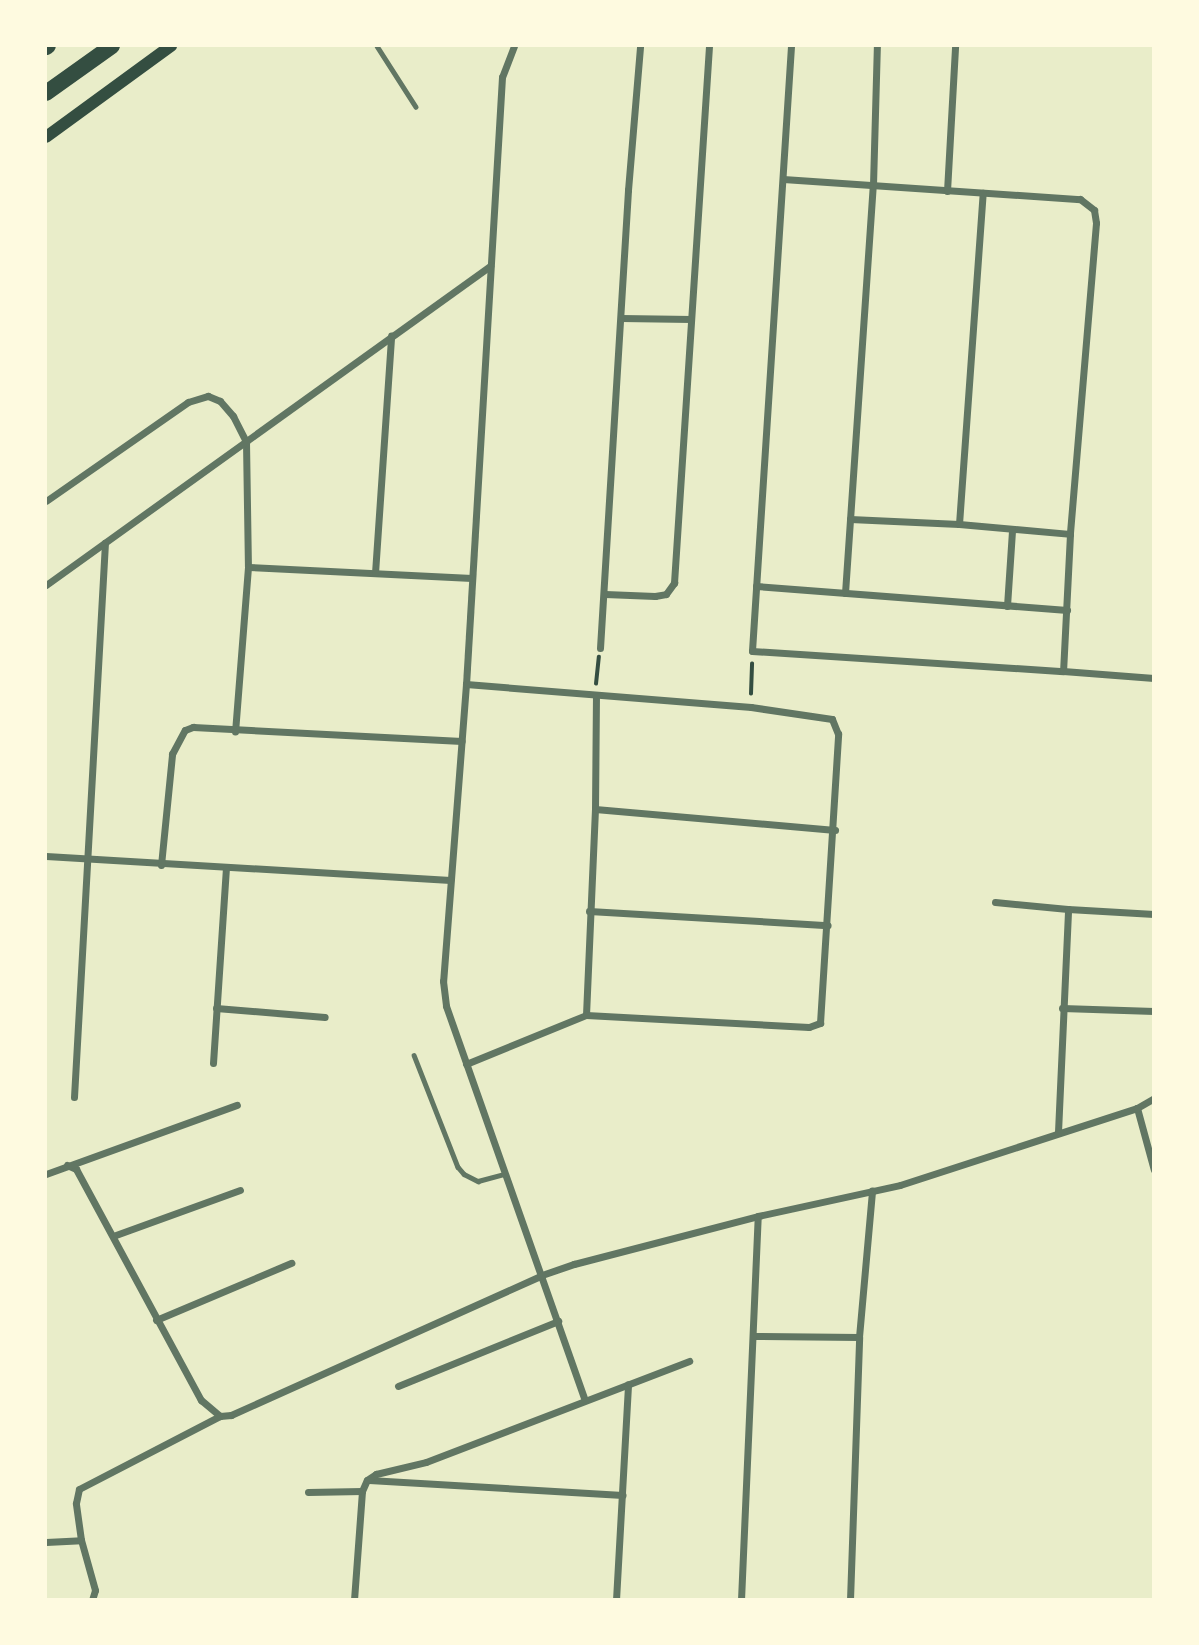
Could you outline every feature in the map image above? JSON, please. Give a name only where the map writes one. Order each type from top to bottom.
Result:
[{"type":"highway","points":[[46,93],[113,46]]},
{"type":"main road","points":[[46,137],[171,46]]},
{"type":"street","points":[[514,46],[502,77],[466,684],[443,981],[446,1006],[585,1399]]},
{"type":"street","points":[[600,648],[640,46]]},
{"type":"street","points":[[605,594],[655,596],[666,594],[674,583],[709,46]]},
{"type":"street","points":[[791,46],[752,651],[1153,678]]},
{"type":"street","points":[[845,593],[873,185],[877,46]]},
{"type":"street","points":[[947,191],[955,46]]},
{"type":"street","points":[[783,179],[1080,199],[1088,202],[1094,211],[1096,223],[1070,534],[1063,671]]},
{"type":"street","points":[[959,524],[983,193]]},
{"type":"street","points":[[46,585],[490,266]]},
{"type":"street","points":[[621,318],[691,320]]},
{"type":"street","points":[[375,573],[391,336]]},
{"type":"street","points":[[46,501],[200,397],[208,396],[220,401],[233,416],[246,442],[248,567],[234,731]]},
{"type":"street","points":[[850,519],[959,524],[1070,534]]},
{"type":"street","points":[[1007,606],[1012,530]]},
{"type":"street","points":[[74,1097],[105,543]]},
{"type":"street","points":[[248,567],[472,578]]},
{"type":"street","points":[[756,586],[1067,610]]},
{"type":"street","points":[[466,684],[751,707],[822,717],[836,723],[838,734],[835,830],[822,1017],[817,1025],[586,1015],[466,1064]]},
{"type":"street","points":[[586,1015],[595,809],[596,695]]},
{"type":"street","points":[[161,865],[172,754],[180,735],[193,727],[462,741]]},
{"type":"street","points":[[595,809],[835,830]]},
{"type":"street","points":[[46,856],[226,869],[450,880]]},
{"type":"street","points":[[213,1063],[226,869]]},
{"type":"street","points":[[995,902],[1153,914]]},
{"type":"street","points":[[1058,1132],[1068,909]]},
{"type":"street","points":[[589,911],[828,925]]},
{"type":"street","points":[[216,1008],[325,1017]]},
{"type":"street","points":[[1062,1008],[1153,1012]]},
{"type":"street","points":[[92,1600],[95,1590],[81,1540],[76,1503],[79,1489],[220,1416],[231,1415],[542,1275],[758,1216],[900,1185],[1137,1108],[1153,1098]]},
{"type":"street","points":[[46,1174],[237,1105]]},
{"type":"street","points":[[1137,1108],[1153,1170]]},
{"type":"street","points":[[67,1165],[76,1169],[201,1400],[220,1416]]},
{"type":"street","points":[[113,1236],[240,1190]]},
{"type":"street","points":[[850,1600],[859,1337],[872,1191]]},
{"type":"street","points":[[741,1600],[758,1216]]},
{"type":"street","points":[[156,1320],[291,1263]]},
{"type":"street","points":[[398,1386],[558,1321]]},
{"type":"street","points":[[754,1336],[859,1337]]},
{"type":"street","points":[[354,1600],[362,1491],[367,1480],[376,1474],[426,1462],[689,1361]]},
{"type":"street","points":[[616,1600],[628,1384]]},
{"type":"street","points":[[367,1480],[623,1495]]},
{"type":"street","points":[[308,1492],[362,1491]]},
{"type":"street","points":[[46,1542],[81,1540]]},
{"type":"lane","points":[[377,46],[416,107]]},
{"type":"lane","points":[[414,1055],[458,1167],[464,1174],[478,1181],[506,1174]]},
{"type":"path","points":[[596,695],[600,648]]},
{"type":"path","points":[[751,707],[752,651]]}]
